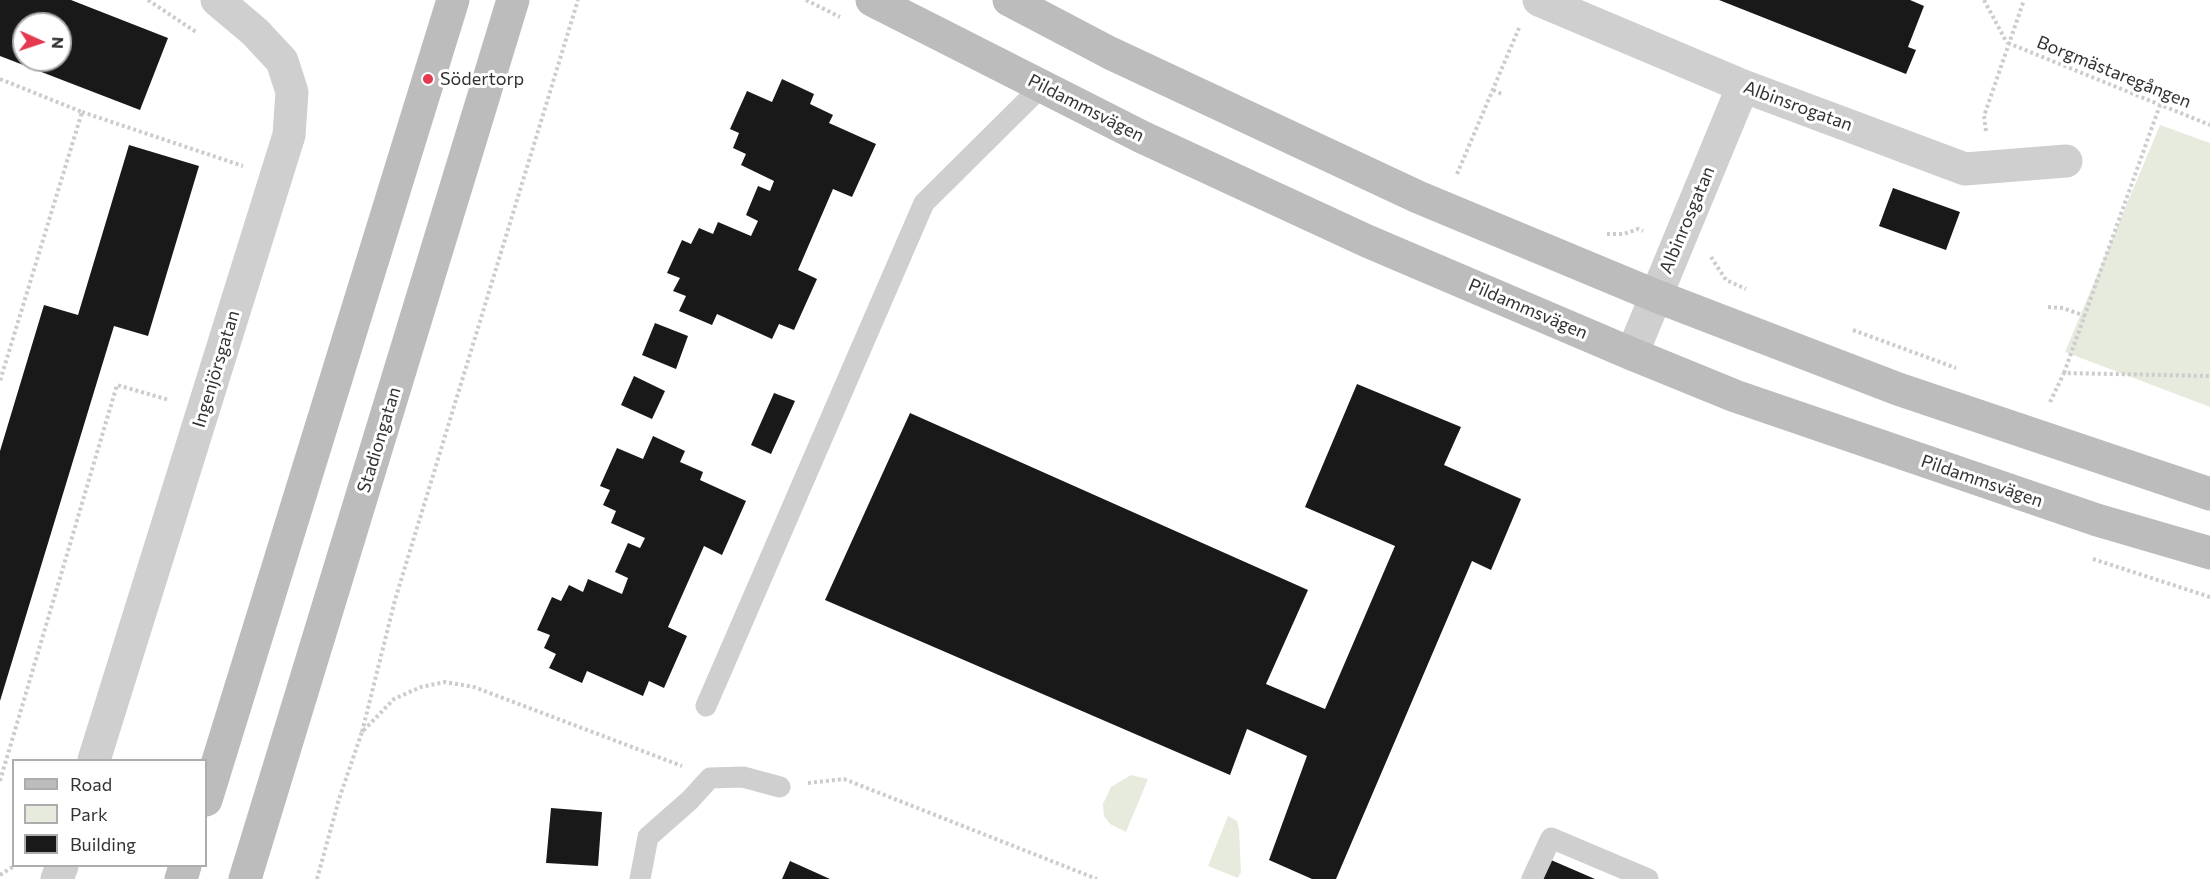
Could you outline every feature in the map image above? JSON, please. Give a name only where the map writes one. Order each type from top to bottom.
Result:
[{"type":"main road","points":[[207,797],[453,0]]},
{"type":"main road","name":"Stadiongatan","points":[[245,879],[513,0]]},
{"type":"main road","name":"Pildammsvägen","points":[[872,0],[1142,137],[1367,241],[1632,354],[1735,396],[2097,520],[2210,553]]},
{"type":"main road","points":[[1009,0],[1110,53],[1418,197],[1656,296],[1898,389],[2210,494]]},
{"type":"street","name":"Ingenjörsgatan","points":[[94,759],[289,135],[292,92],[282,61],[255,32],[217,0]]},
{"type":"street","name":"Albinsrogatan","points":[[1547,7],[1743,86],[1965,169],[2066,161]]},
{"type":"street","name":"Albinrosgatan","points":[[1632,354],[1743,86]]},
{"type":"lane","points":[[706,706],[924,203],[1042,86]]},
{"type":"lane","points":[[640,879],[648,837],[690,800],[710,777],[743,777],[780,787]]},
{"type":"lane","points":[[1532,879],[1551,838],[1648,879]]},
{"type":"path","points":[[148,0],[203,37]]},
{"type":"path","points":[[317,879],[339,799],[362,732],[398,589],[578,0]]},
{"type":"path","points":[[1978,0],[1985,1],[2008,43]]},
{"type":"path","points":[[1990,167],[1984,116],[2024,0]]},
{"type":"path","points":[[1457,174],[1493,90],[1547,7]]},
{"type":"path","name":"Borgmästaregången","points":[[2008,43],[2210,125]]},
{"type":"path","points":[[0,79],[82,112],[243,166]]},
{"type":"path","points":[[1493,90],[1504,95]]},
{"type":"path","points":[[2050,402],[2064,373],[2160,105]]},
{"type":"path","points":[[0,381],[82,112]]},
{"type":"path","points":[[240,178],[246,156]]},
{"type":"path","points":[[2048,307],[2063,308],[2085,315]]},
{"type":"path","points":[[2064,373],[2210,376]]},
{"type":"path","points":[[0,781],[117,385],[173,401]]},
{"type":"path","points":[[362,732],[394,699],[421,687],[445,682],[474,687],[506,697],[710,777]]},
{"type":"path","points":[[780,787],[844,779],[1097,879]]},
{"type":"green space","points":[[2160,125],[2210,143],[2210,407],[2065,352]]},
{"type":"green space","points":[[1131,775],[1148,779],[1126,832],[1110,824],[1104,816],[1103,804],[1111,787]]},
{"type":"green space","points":[[1228,816],[1237,821],[1239,829],[1241,872],[1238,878],[1208,866]]},
{"type":"building","points":[[0,0],[71,0],[168,38],[140,110],[41,72],[72,72],[72,12],[12,12],[12,61],[0,56]]},
{"type":"building","points":[[1719,0],[1910,0],[1924,6],[1908,47],[1916,50],[1906,74]]},
{"type":"building","points":[[782,79],[814,94],[810,104],[833,115],[829,123],[876,144],[852,197],[833,189],[798,270],[817,279],[794,330],[779,324],[772,339],[717,314],[712,325],[679,311],[686,296],[673,291],[680,278],[667,273],[682,240],[691,244],[699,228],[713,234],[718,222],[751,236],[758,221],[746,215],[758,186],[770,191],[774,181],[741,165],[746,154],[733,148],[739,133],[730,129],[747,91],[772,102]]},
{"type":"building","points":[[129,145],[199,166],[148,336],[114,326],[0,701],[0,451],[44,305],[78,315]]},
{"type":"building","points":[[1893,188],[1960,212],[1946,250],[1879,226]]},
{"type":"building","points":[[655,323],[688,336],[676,369],[642,355]]},
{"type":"building","points":[[634,376],[665,391],[652,419],[621,405]]},
{"type":"building","points":[[1357,384],[1461,427],[1444,465],[1521,499],[1491,570],[1472,561],[1336,879],[1312,879],[1269,860],[1307,756],[1247,729],[1230,775],[825,600],[910,413],[1308,590],[1266,684],[1325,709],[1395,546],[1305,507]]},
{"type":"building","points":[[774,393],[795,401],[771,454],[751,445]]},
{"type":"building","points":[[653,436],[685,451],[680,462],[703,472],[700,480],[746,501],[722,555],[704,546],[668,627],[687,636],[664,688],[649,681],[643,696],[587,671],[582,683],[549,668],[556,654],[544,648],[550,635],[537,630],[552,597],[561,601],[569,585],[583,592],[588,579],[622,594],[628,578],[615,572],[628,543],[640,548],[645,538],[611,523],[616,511],[603,505],[610,490],[600,486],[617,448],[643,459]]},
{"type":"building","points":[[551,808],[602,812],[598,866],[546,863]]},
{"type":"building","points":[[1551,860],[1595,879],[1543,879]]},
{"type":"building","points":[[790,861],[830,879],[782,879]]},
{"type":"place","name":"Södertorp","points":[[428,79]]}]
